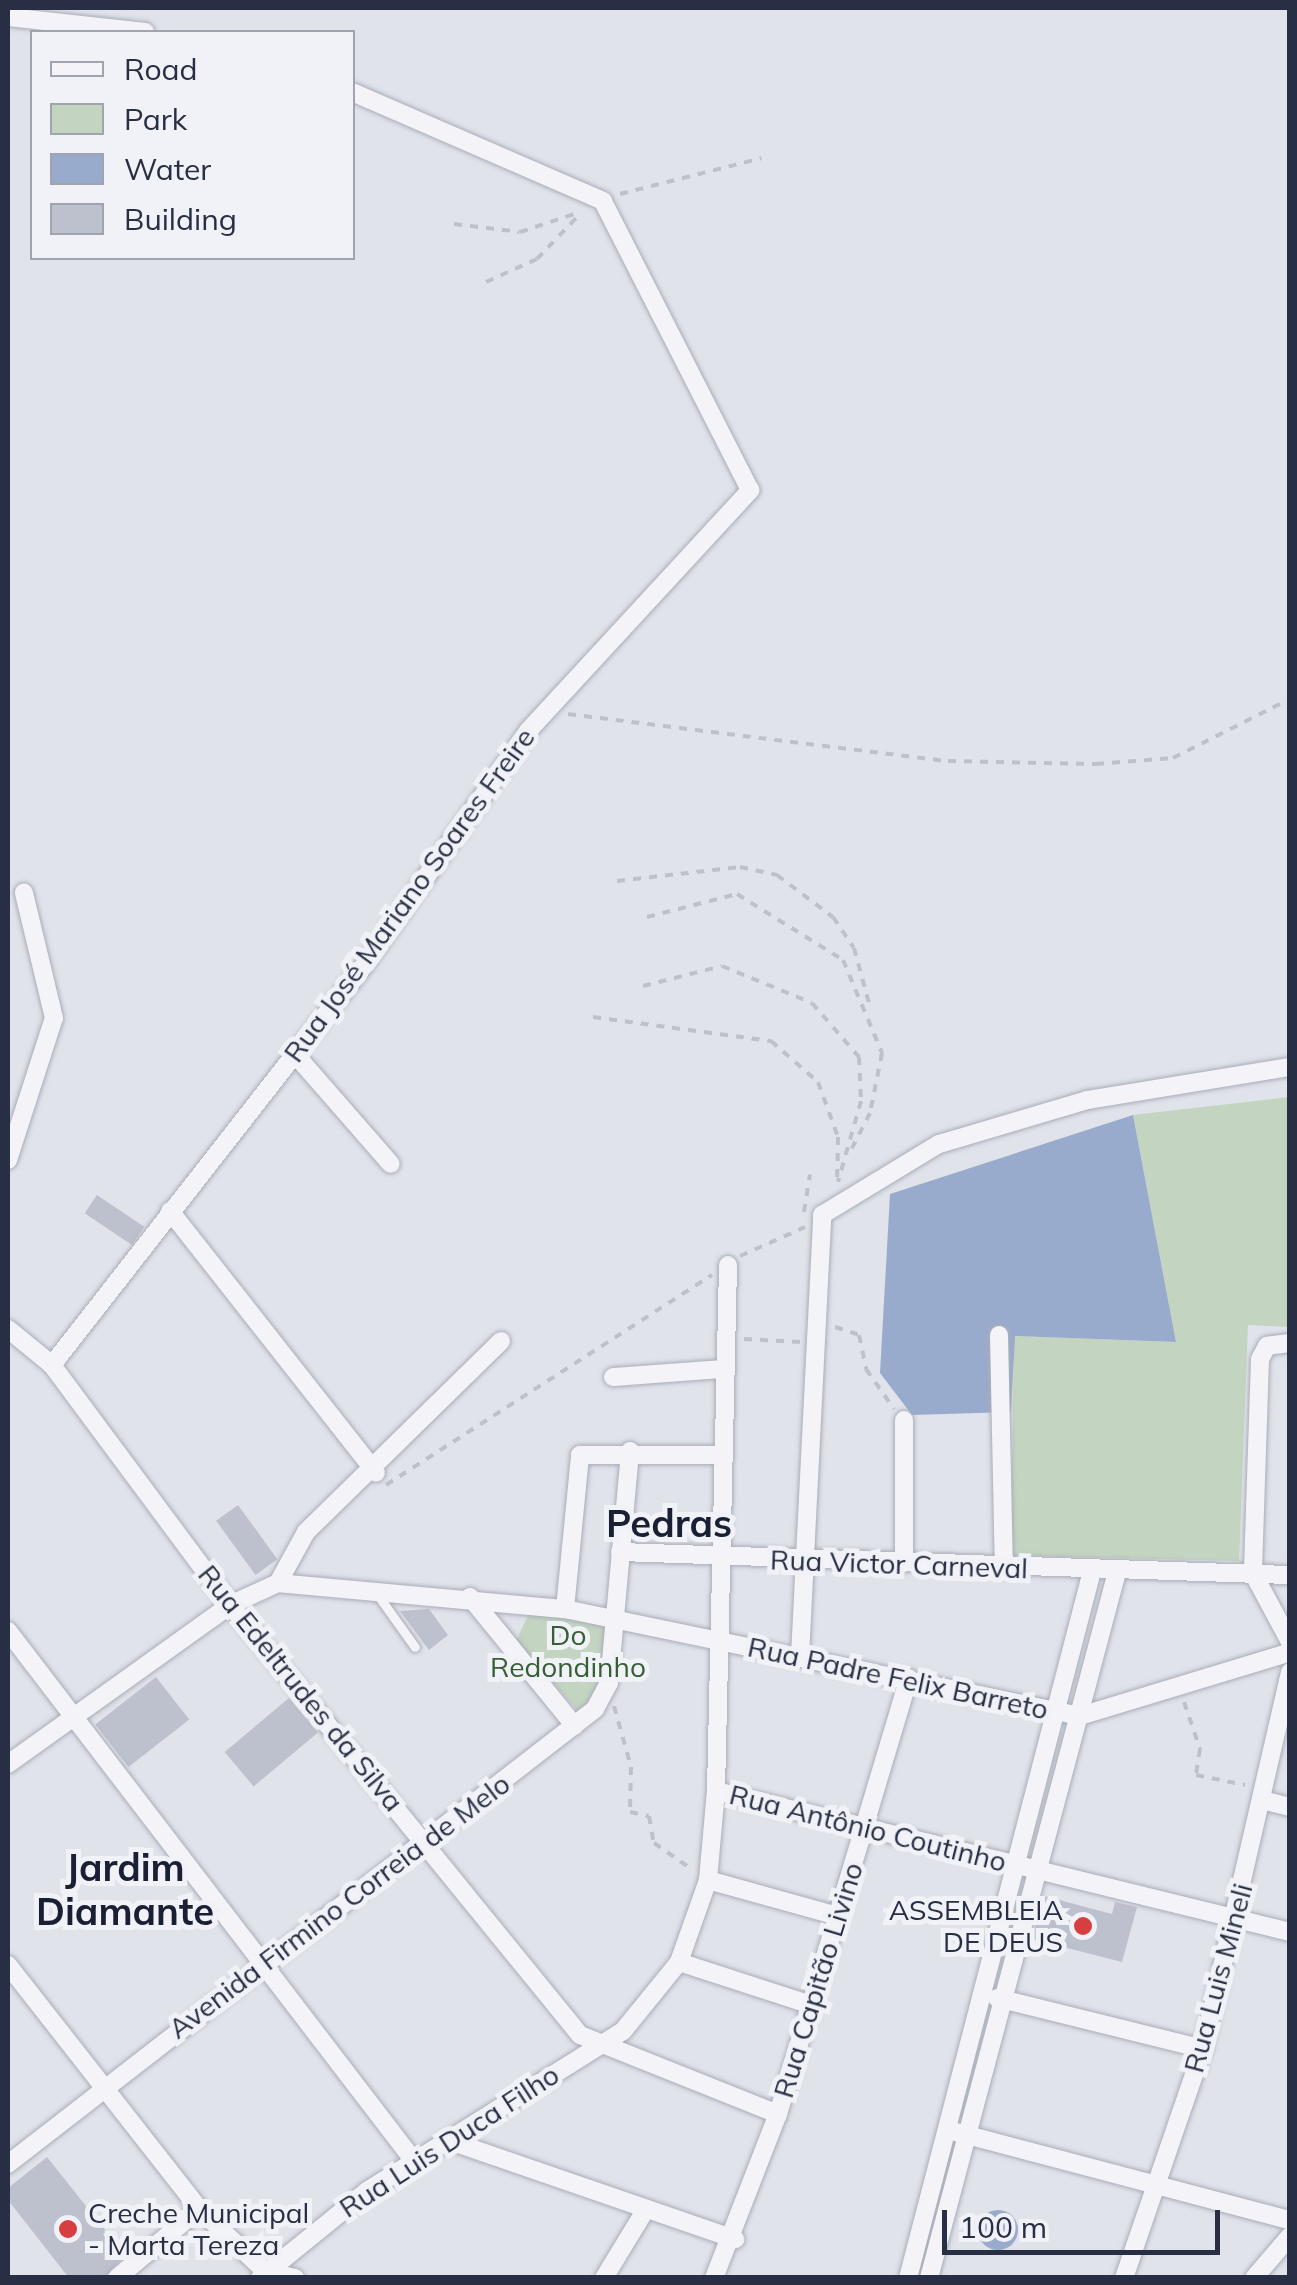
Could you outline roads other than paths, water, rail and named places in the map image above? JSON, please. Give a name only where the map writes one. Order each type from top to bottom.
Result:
[{"type":"street","points":[[8,17],[127,30]]},
{"type":"street","name":"Rua José Mariano Soares Freire","points":[[52,1364],[294,1053],[544,712],[750,490],[603,200],[355,93]]},
{"type":"street","points":[[8,1160],[54,1018],[24,893]]},
{"type":"street","points":[[294,1053],[392,1164]]},
{"type":"street","points":[[800,1656],[818,1221],[938,1144],[1088,1100],[1290,1067]]},
{"type":"street","points":[[170,1211],[376,1473]]},
{"type":"street","name":"Rua Luis Duca Filho","points":[[262,2274],[414,2161],[639,2016],[679,1962],[708,1880],[716,1791],[718,1456],[728,1265]]},
{"type":"street","name":"Rua Edeltrudes da Silva","points":[[8,1329],[52,1364],[230,1605],[596,2047]]},
{"type":"street","points":[[999,1335],[1004,1568]]},
{"type":"street","points":[[8,1764],[68,1716],[230,1605],[278,1583],[294,1544],[376,1473],[423,1412],[501,1341]]},
{"type":"street","points":[[1281,1343],[1260,1359],[1253,1574],[1290,1642]]},
{"type":"street","points":[[613,1377],[722,1369]]},
{"type":"street","points":[[904,1420],[904,1563]]},
{"type":"street","points":[[565,1608],[576,1467],[590,1449],[718,1456]]},
{"type":"street","points":[[615,1617],[630,1451]]},
{"type":"street","name":"Rua Victor Carneval","points":[[620,1552],[1290,1575]]},
{"type":"street","points":[[1071,1714],[1092,1571]]},
{"type":"street","points":[[929,2278],[1030,1867],[1071,1714],[1117,1572]]},
{"type":"street","name":"Rua Padre Felix Barreto","points":[[278,1583],[372,1588],[565,1608],[1071,1714]]},
{"type":"street","points":[[470,1597],[575,1726]]},
{"type":"street","name":"Avenida Firmino Correia de Melo","points":[[8,2164],[575,1726],[606,1694],[615,1617]]},
{"type":"street","points":[[8,1632],[68,1716],[414,2161]]},
{"type":"street","points":[[1071,1714],[1181,1692],[1290,1652]]},
{"type":"street","name":"Rua Luis Mineli","points":[[1124,2278],[1152,2185],[1202,2049],[1290,1672]]},
{"type":"street","name":"Rua Capitão Livino","points":[[714,2278],[735,2239],[778,2114],[909,1678]]},
{"type":"street","name":"Rua Antônio Coutinho","points":[[716,1791],[866,1824],[1290,1932]]},
{"type":"street","points":[[1264,1795],[1290,1807]]},
{"type":"street","points":[[708,1880],[838,1916]]},
{"type":"street","points":[[679,1962],[812,2005]]},
{"type":"street","points":[[8,1966],[199,2209],[262,2274],[295,2278]]},
{"type":"street","points":[[996,1997],[1202,2049]]},
{"type":"street","points":[[908,2278],[946,2128],[996,1997]]},
{"type":"street","points":[[596,2047],[778,2114]]},
{"type":"street","points":[[946,2128],[1290,2220]]},
{"type":"street","points":[[447,2140],[735,2239]]},
{"type":"street","points":[[604,2278],[646,2208]]},
{"type":"street","points":[[117,2278],[199,2209]]},
{"type":"street","points":[[1254,2278],[1290,2236]]},
{"type":"lane","points":[[372,1588],[415,1647]]},
{"type":"water","points":[[1133,1115],[1176,1342],[1015,1336],[1011,1412],[912,1415],[880,1373],[890,1194]]},
{"type":"water","points":[[998,2210],[1012,2216],[1018,2230],[1012,2244],[998,2250],[984,2244],[978,2230],[984,2216]]},
{"type":"place","name":"ASSEMBLEIA DE DEUS","points":[[1083,1926]]},
{"type":"place","name":"Creche Municipal - Marta Tereza","points":[[68,2229]]},
{"type":"district","name":"Pedras","points":[[669,1524]]},
{"type":"district","name":"Jardim Diamante","points":[[125,1890]]},
{"type":"park label","name":"Do Redondinho","points":[[568,1651]]}]
